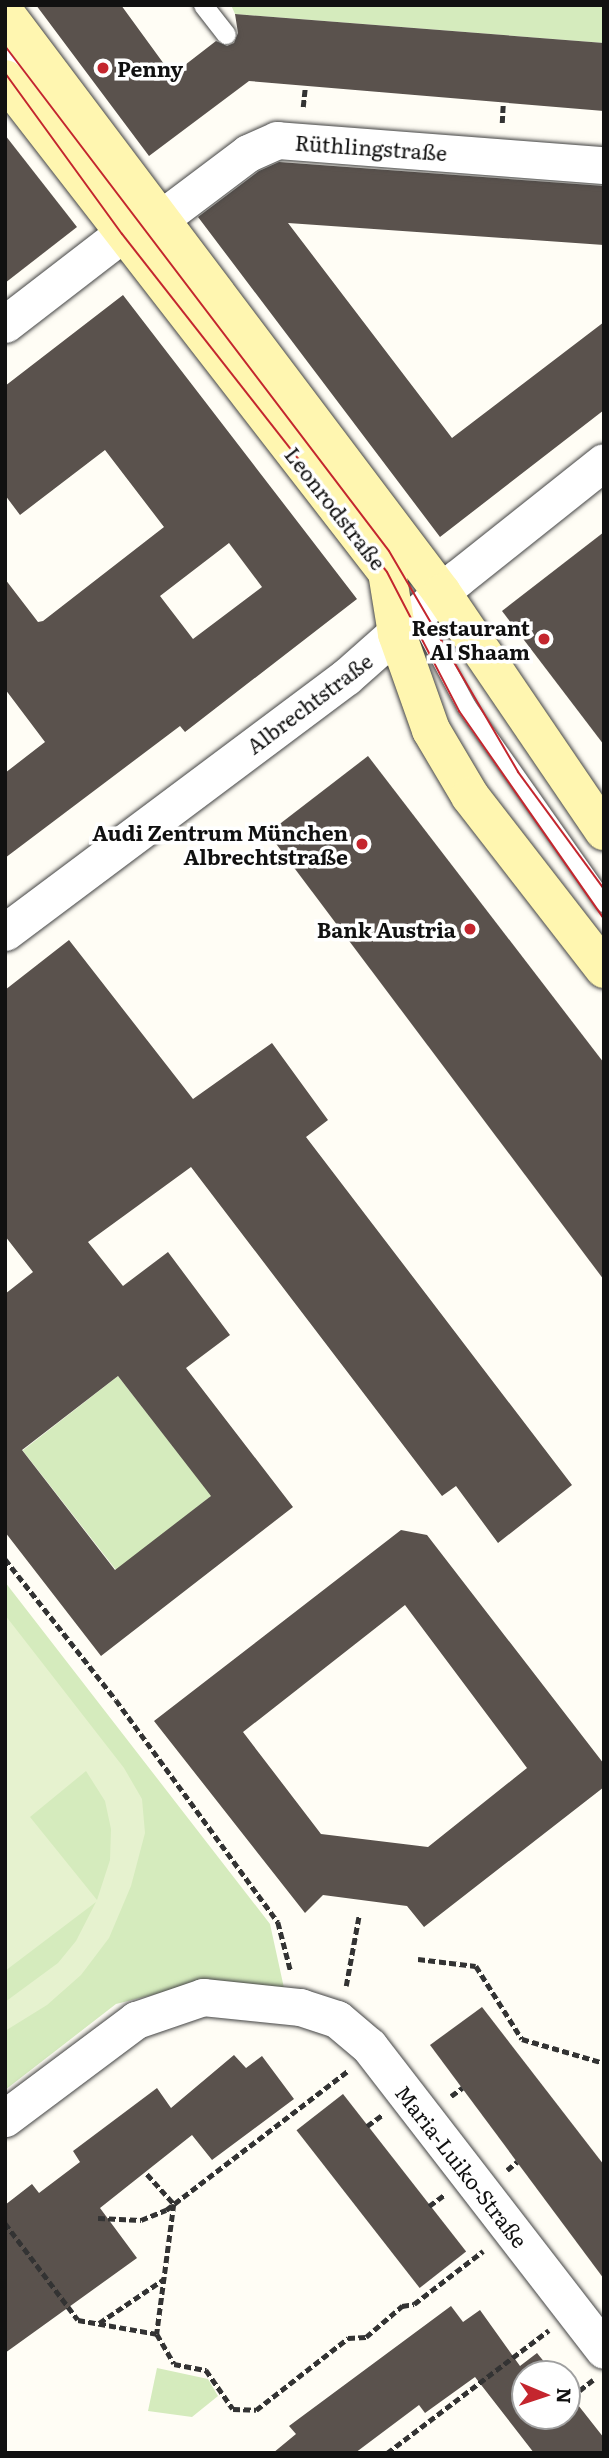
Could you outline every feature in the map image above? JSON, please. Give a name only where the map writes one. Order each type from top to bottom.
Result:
[{"type":"main road","name":"Leonrodstraße","points":[[5,13],[163,216],[409,600],[431,730],[470,796],[604,969]]},
{"type":"main road","name":"Leonrodstraße","points":[[5,79],[122,234],[409,600],[604,831]]},
{"type":"street","name":"Rüthlingstraße","points":[[163,216],[248,153],[277,141],[604,165]]},
{"type":"street","points":[[5,324],[122,234]]},
{"type":"street","name":"Albrechtstraße","points":[[5,932],[346,677],[409,600],[604,462]]},
{"type":"street","name":"Maria-Luiko-Straße","points":[[5,2118],[136,2020],[203,1997],[296,1992],[337,2019],[369,2046],[599,2364]]},
{"type":"lane","points":[[203,5],[226,34]]},
{"type":"lane","points":[[5,46],[389,551],[409,600],[484,736],[604,902]]},
{"type":"path","points":[[5,1559],[116,1700],[278,1922],[296,1992]]},
{"type":"path","points":[[342,1996],[359,1915]]},
{"type":"path","points":[[418,1959],[476,1966],[522,2039],[604,2063]]},
{"type":"path","points":[[98,2218],[141,2220],[174,2204],[357,2064]]},
{"type":"path","points":[[450,2097],[462,2088]]},
{"type":"path","points":[[505,2171],[517,2162]]},
{"type":"path","points":[[147,2174],[174,2204],[157,2334],[174,2364],[206,2370],[233,2409],[256,2410],[348,2338],[366,2337],[402,2306],[414,2304],[494,2243]]},
{"type":"path","points":[[5,2223],[78,2319],[157,2334]]},
{"type":"path","points":[[99,2323],[164,2278]]},
{"type":"path","points":[[387,2453],[555,2325]]},
{"type":"path","points":[[581,2385],[599,2364]]},
{"type":"green space","points":[[231,5],[604,5],[604,43],[235,14]]},
{"type":"green space","points":[[118,1376],[212,1496],[116,1570],[23,1450]]},
{"type":"green space","points":[[5,1582],[270,1924],[284,1988],[188,1986],[116,2004],[5,2090]]},
{"type":"green space","points":[[5,1615],[124,1768],[142,1799],[145,1833],[131,1886],[109,1938],[81,1975],[47,2005],[5,2031],[5,2002],[58,1963],[76,1941],[96,1902],[5,1971]],"holes":[[[86,1771],[105,1801],[111,1829],[110,1860],[97,1900],[30,1817]]]},
{"type":"green space","points":[[157,2368],[208,2379],[218,2396],[192,2417],[148,2411]]},
{"type":"building","points":[[36,5],[121,5],[172,75],[216,41],[227,46],[234,43],[238,33],[235,14],[604,43],[604,111],[249,81],[149,156]]},
{"type":"building","points":[[5,135],[77,227],[5,283]]},
{"type":"building","points":[[279,162],[604,186],[604,245],[288,223],[452,438],[604,322],[604,410],[440,537],[198,217],[259,171]]},
{"type":"building","points":[[123,295],[357,599],[185,732],[180,726],[5,858],[5,773],[45,742],[5,689],[5,579],[38,622],[43,621],[164,527],[105,450],[20,515],[5,495],[5,386]],"holes":[[[229,543],[262,587],[193,639],[160,596]]]},
{"type":"building","points":[[604,532],[604,745],[502,611]]},
{"type":"building","points":[[368,756],[604,1063],[604,1280],[268,833]]},
{"type":"building","points":[[69,940],[193,1099],[272,1043],[328,1120],[306,1137],[572,1485],[498,1543],[456,1486],[442,1496],[191,1167],[88,1242],[123,1286],[168,1252],[230,1335],[186,1368],[293,1507],[101,1656],[5,1532],[5,1294],[33,1272],[5,1236],[5,990]],"holes":[[[118,1376],[211,1496],[115,1570],[22,1450]]]},
{"type":"building","points":[[401,1530],[427,1535],[604,1764],[604,1787],[424,1927],[407,1906],[323,1895],[305,1913],[154,1721]],"holes":[[[405,1605],[527,1768],[428,1847],[321,1834],[243,1732]]]},
{"type":"building","points":[[482,2007],[604,2165],[604,2279],[430,2045]]},
{"type":"building","points":[[234,2055],[246,2068],[262,2056],[294,2099],[212,2160],[192,2135],[100,2208],[137,2258],[5,2353],[5,2205],[32,2184],[39,2193],[80,2162],[73,2151],[157,2088],[171,2108]]},
{"type":"building","points":[[343,2094],[466,2252],[420,2288],[297,2130]]},
{"type":"building","points":[[451,2306],[463,2322],[480,2310],[516,2360],[511,2360],[511,2423],[475,2377],[425,2413],[419,2405],[355,2453],[273,2453],[296,2434],[289,2426]]},
{"type":"building","points":[[537,2353],[543,2360],[528,2360]]},
{"type":"building","points":[[581,2409],[604,2438],[604,2453],[534,2453],[516,2430],[581,2430]]},
{"type":"tram line","points":[[5,46],[389,551],[518,772],[604,889]]},
{"type":"tram line","points":[[5,73],[122,234],[387,572],[459,711],[604,919]]},
{"type":"place","name":"Penny","points":[[103,68]]},
{"type":"place","name":"Restaurant Al Shaam","points":[[544,639]]},
{"type":"place","name":"Audi Zentrum München Albrechtstraße","points":[[362,844]]},
{"type":"place","name":"Bank Austria","points":[[470,929]]}]
